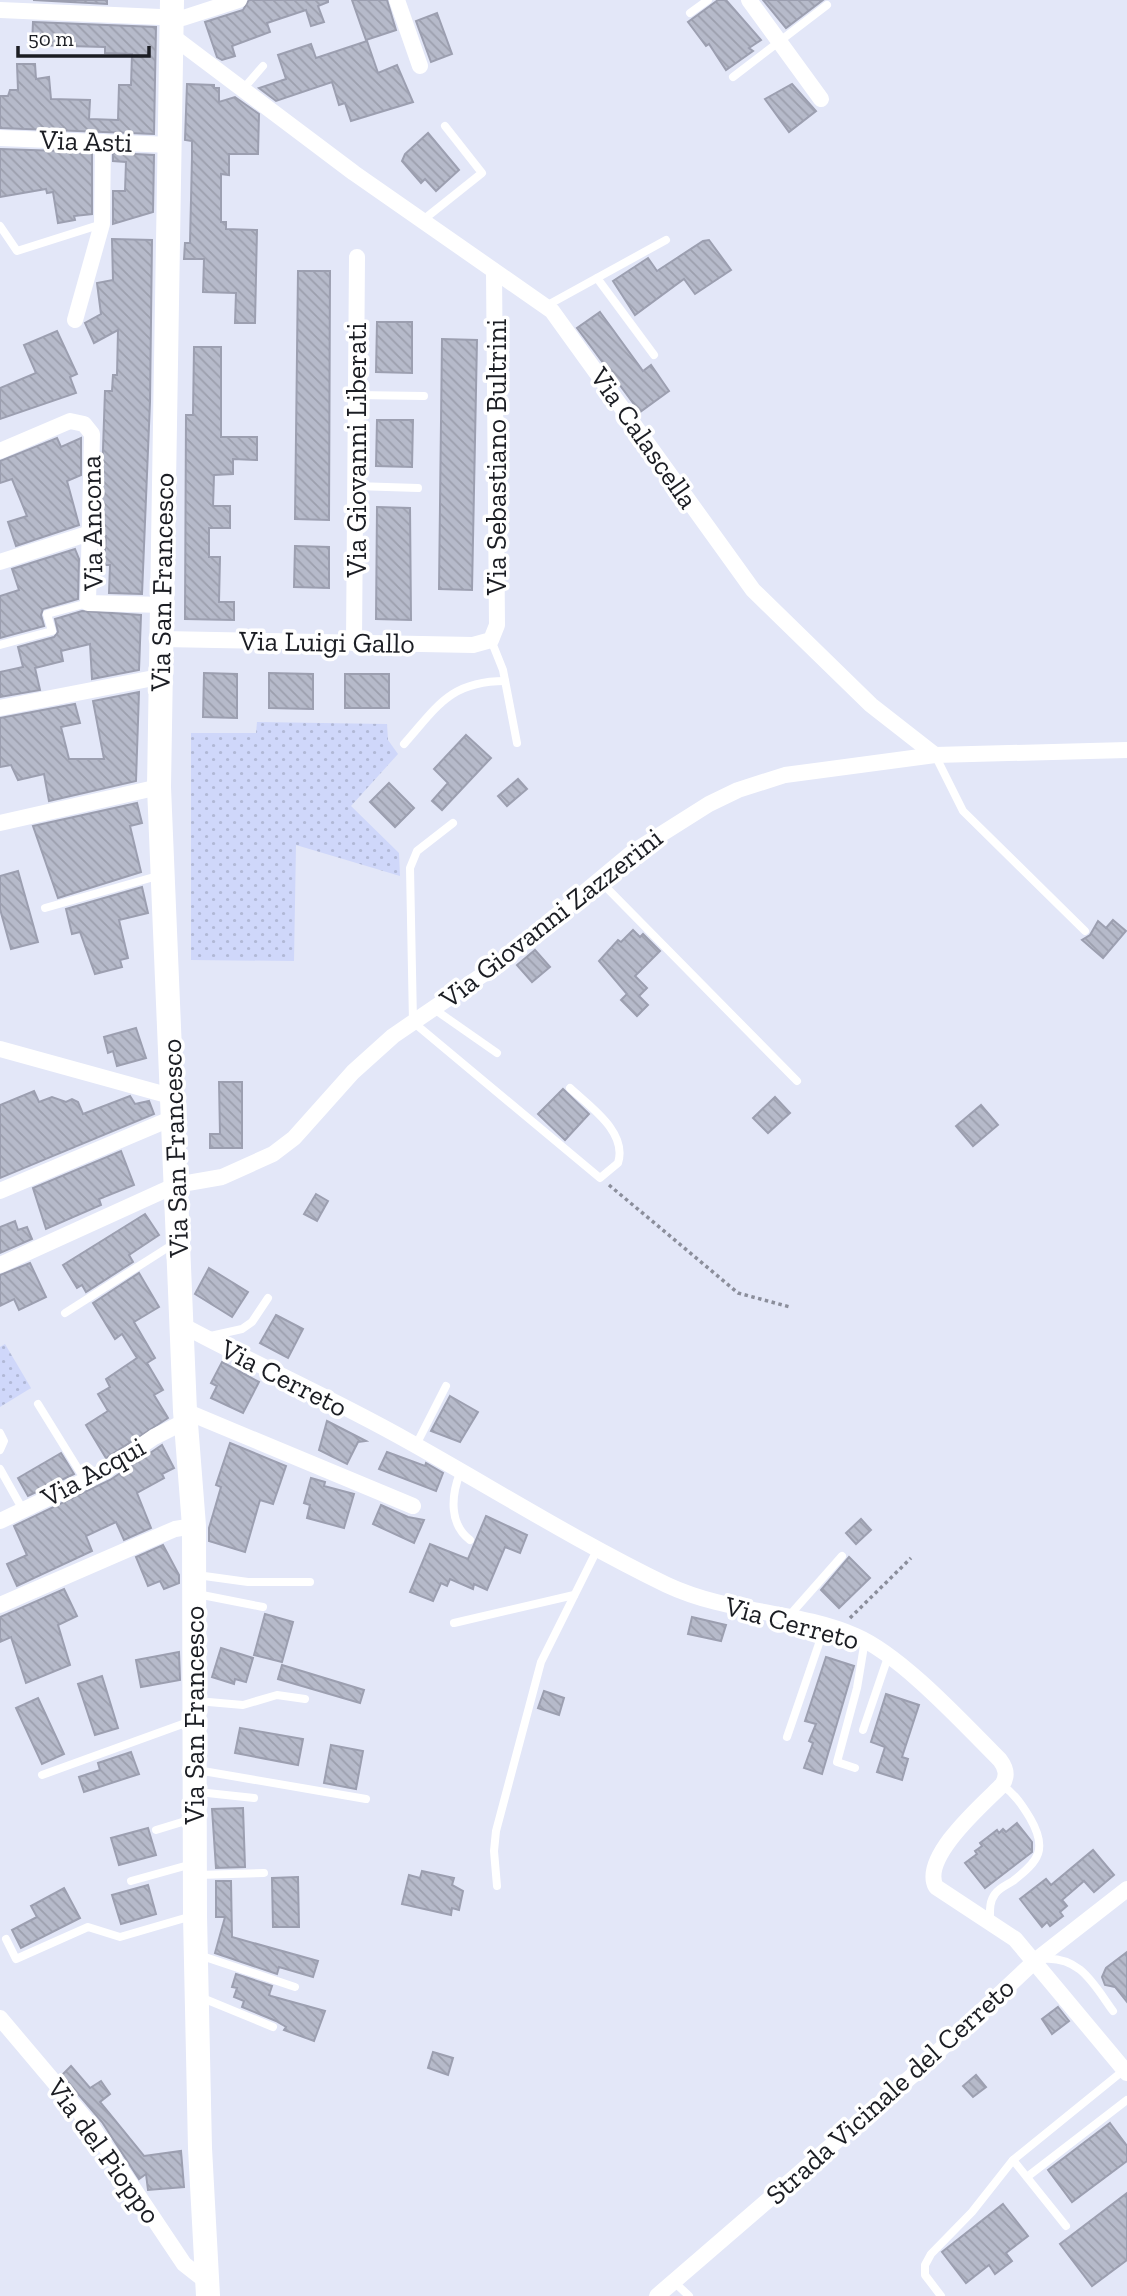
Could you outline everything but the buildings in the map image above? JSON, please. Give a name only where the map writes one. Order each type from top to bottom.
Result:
[{"type":"main road","name":"Via San Francesco","points":[[172,18],[159,787],[186,1416],[194,1526],[195,1916],[200,2148],[207,2289]]},
{"type":"street","points":[[0,10],[183,18],[239,0]]},
{"type":"street","points":[[397,0],[420,65]]},
{"type":"street","points":[[749,0],[821,99]]},
{"type":"street","name":"Via Calascella","points":[[172,18],[243,89],[354,173],[547,306],[563,324],[753,590],[871,705],[935,755]]},
{"type":"street","name":"Via Asti","points":[[0,138],[171,145]]},
{"type":"street","points":[[75,320],[102,224],[103,142]]},
{"type":"street","name":"Via Giovanni Liberati","points":[[354,643],[357,257]]},
{"type":"street","name":"Via Sebastiano Bultrini","points":[[491,640],[497,625],[495,271]]},
{"type":"street","name":"Via Ancona","points":[[0,451],[70,421],[84,424],[92,434],[88,603],[163,605]]},
{"type":"street","points":[[0,562],[90,533]]},
{"type":"street","name":"Via Luigi Gallo","points":[[162,639],[473,645],[491,640]]},
{"type":"street","points":[[0,708],[159,677]]},
{"type":"street","points":[[935,755],[1127,750]]},
{"type":"street","name":"Via Giovanni Zazzerini","points":[[176,1185],[222,1177],[273,1154],[293,1138],[368,1058],[413,1022],[498,965],[598,879],[662,832],[709,804],[749,786],[811,770],[935,755]]},
{"type":"street","points":[[0,823],[68,805],[159,787]]},
{"type":"street","points":[[0,1049],[174,1107]]},
{"type":"street","points":[[0,1191],[174,1107]]},
{"type":"street","points":[[0,1265],[176,1185]]},
{"type":"street","name":"Via Cerreto","points":[[182,1325],[415,1445],[460,1473],[690,1595],[732,1608],[832,1628],[864,1640],[951,1711],[1000,1760],[1006,1775],[1002,1785]]},
{"type":"street","points":[[186,1416],[413,1506]]},
{"type":"street","name":"Via Acqui","points":[[0,1521],[85,1480],[186,1416]]},
{"type":"street","points":[[0,1605],[175,1529],[194,1526]]},
{"type":"street","points":[[1002,1785],[960,1827],[932,1870],[933,1882],[940,1892],[1007,1932],[1036,1960],[1126,2074]]},
{"type":"street","name":"Strada Vicinale del Cerreto","points":[[657,2296],[928,2062],[1036,1960],[1127,1889]]},
{"type":"street","name":"Via del Pioppo","points":[[0,2018],[93,2128],[184,2264],[207,2289]]},
{"type":"lane","points":[[690,13],[708,0]]},
{"type":"lane","points":[[733,77],[827,5]]},
{"type":"lane","points":[[243,89],[263,66]]},
{"type":"lane","points":[[423,220],[482,173],[444,126]]},
{"type":"lane","points":[[0,226],[17,251],[102,224]]},
{"type":"lane","points":[[547,306],[666,240]]},
{"type":"lane","points":[[597,278],[654,355]]},
{"type":"lane","points":[[356,395],[424,396]]},
{"type":"lane","points":[[355,486],[418,488]]},
{"type":"lane","points":[[0,645],[52,631],[47,614],[88,603]]},
{"type":"lane","points":[[491,640],[505,681],[517,743]]},
{"type":"lane","points":[[404,744],[454,691],[477,682],[505,681]]},
{"type":"lane","points":[[935,755],[963,811],[1085,931]]},
{"type":"lane","points":[[453,823],[417,851],[410,868],[413,1022],[600,1178],[618,1163],[618,1143],[606,1123],[570,1088]]},
{"type":"lane","points":[[45,908],[163,874]]},
{"type":"lane","points":[[598,879],[797,1081]]},
{"type":"lane","points":[[435,1009],[498,1053]]},
{"type":"lane","points":[[65,1313],[178,1241]]},
{"type":"lane","points":[[205,1337],[242,1329],[252,1322],[268,1298]]},
{"type":"lane","points":[[415,1445],[446,1386]]},
{"type":"lane","points":[[38,1404],[85,1480]]},
{"type":"lane","points":[[0,1433],[4,1441],[0,1450]]},
{"type":"lane","points":[[0,1469],[23,1510]]},
{"type":"lane","points":[[460,1473],[453,1496],[454,1510],[460,1530],[470,1540]]},
{"type":"lane","points":[[497,1886],[494,1851],[501,1809],[541,1662],[598,1548]]},
{"type":"lane","points":[[787,1619],[842,1556]]},
{"type":"lane","points":[[194,1584],[310,1582]]},
{"type":"lane","points":[[194,1584],[263,1607]]},
{"type":"lane","points":[[454,1623],[574,1595]]},
{"type":"lane","points":[[787,1737],[832,1628]]},
{"type":"lane","points":[[855,1768],[837,1762],[857,1688],[864,1640]]},
{"type":"lane","points":[[863,1730],[888,1657]]},
{"type":"lane","points":[[42,1775],[194,1710],[243,1704],[278,1695],[305,1699]]},
{"type":"lane","points":[[195,1780],[254,1798]]},
{"type":"lane","points":[[195,1780],[366,1799]]},
{"type":"lane","points":[[990,1920],[990,1905],[995,1894],[1023,1872],[1039,1855],[1041,1848],[1039,1834],[1019,1800],[1002,1785]]},
{"type":"lane","points":[[156,1830],[195,1818]]},
{"type":"lane","points":[[131,1881],[195,1869],[264,1873]]},
{"type":"lane","points":[[6,1939],[16,1959],[88,1927],[120,1937],[195,1916]]},
{"type":"lane","points":[[197,1954],[295,1987]]},
{"type":"lane","points":[[1036,1960],[1054,1958],[1079,1966],[1113,2011]]},
{"type":"lane","points":[[197,1996],[273,2027]]},
{"type":"lane","points":[[941,2296],[925,2275],[928,2259],[972,2213],[1013,2160],[1126,2074]]},
{"type":"lane","points":[[1027,2177],[1127,2100]]},
{"type":"lane","points":[[1013,2160],[1066,2226]]},
{"type":"lane","points":[[673,2281],[689,2296]]},
{"type":"path","points":[[600,1178],[738,1293],[789,1307]]},
{"type":"path","points":[[832,1628],[911,1559]]},
{"type":"shaded area","points":[[257,722],[387,724],[388,740],[398,754],[351,806],[399,853],[400,876],[296,845],[294,961],[191,960],[191,733],[256,733]]},
{"type":"shaded area","points":[[5,1344],[31,1388],[0,1407],[0,1347]]}]
